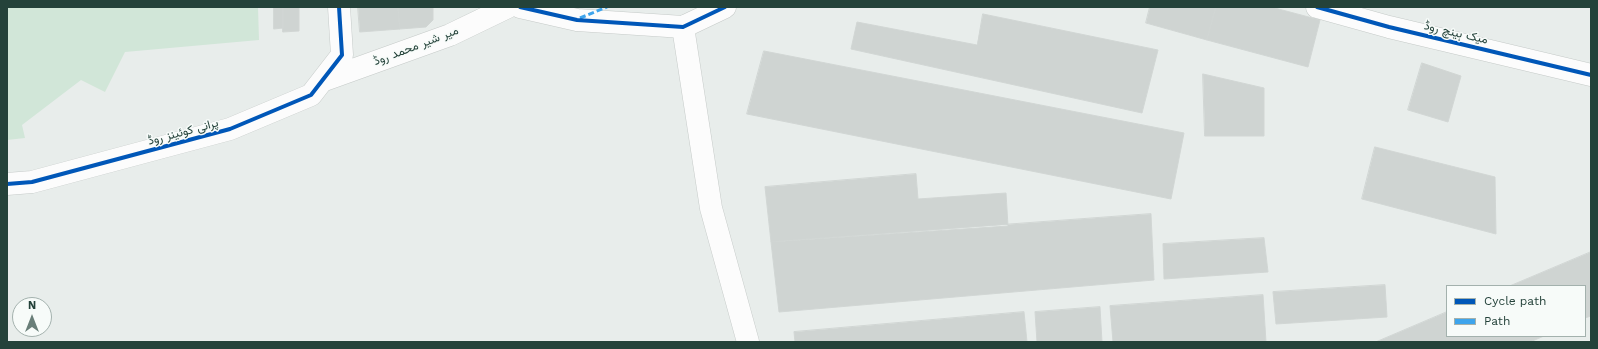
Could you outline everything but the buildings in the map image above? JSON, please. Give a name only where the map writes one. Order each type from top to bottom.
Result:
[{"type":"street","name":"پرانی کوئینز روڈ","points":[[7,184],[39,180],[230,129],[311,95],[342,55],[338,7]]},
{"type":"street","name":"میر شیر محمد روڈ","points":[[322,81],[450,34],[508,7]]},
{"type":"street","points":[[520,7],[577,20],[683,27],[725,7]]},
{"type":"street","name":"میک ہینچ روڈ","points":[[1317,7],[1389,27],[1591,75]]},
{"type":"street","points":[[683,27],[710,208],[748,342]]},
{"type":"green space","points":[[7,7],[258,7],[259,40],[125,52],[105,92],[81,80],[22,125],[25,138],[7,140]]},
{"type":"marked path","points":[[580,18],[607,7]]},
{"type":"cycle path","points":[[7,184],[32,182],[230,129],[311,95],[342,55],[339,7]]},
{"type":"cycle path","points":[[520,7],[577,20],[683,27],[725,7]]},
{"type":"cycle path","points":[[1317,7],[1389,27],[1591,75]]}]
